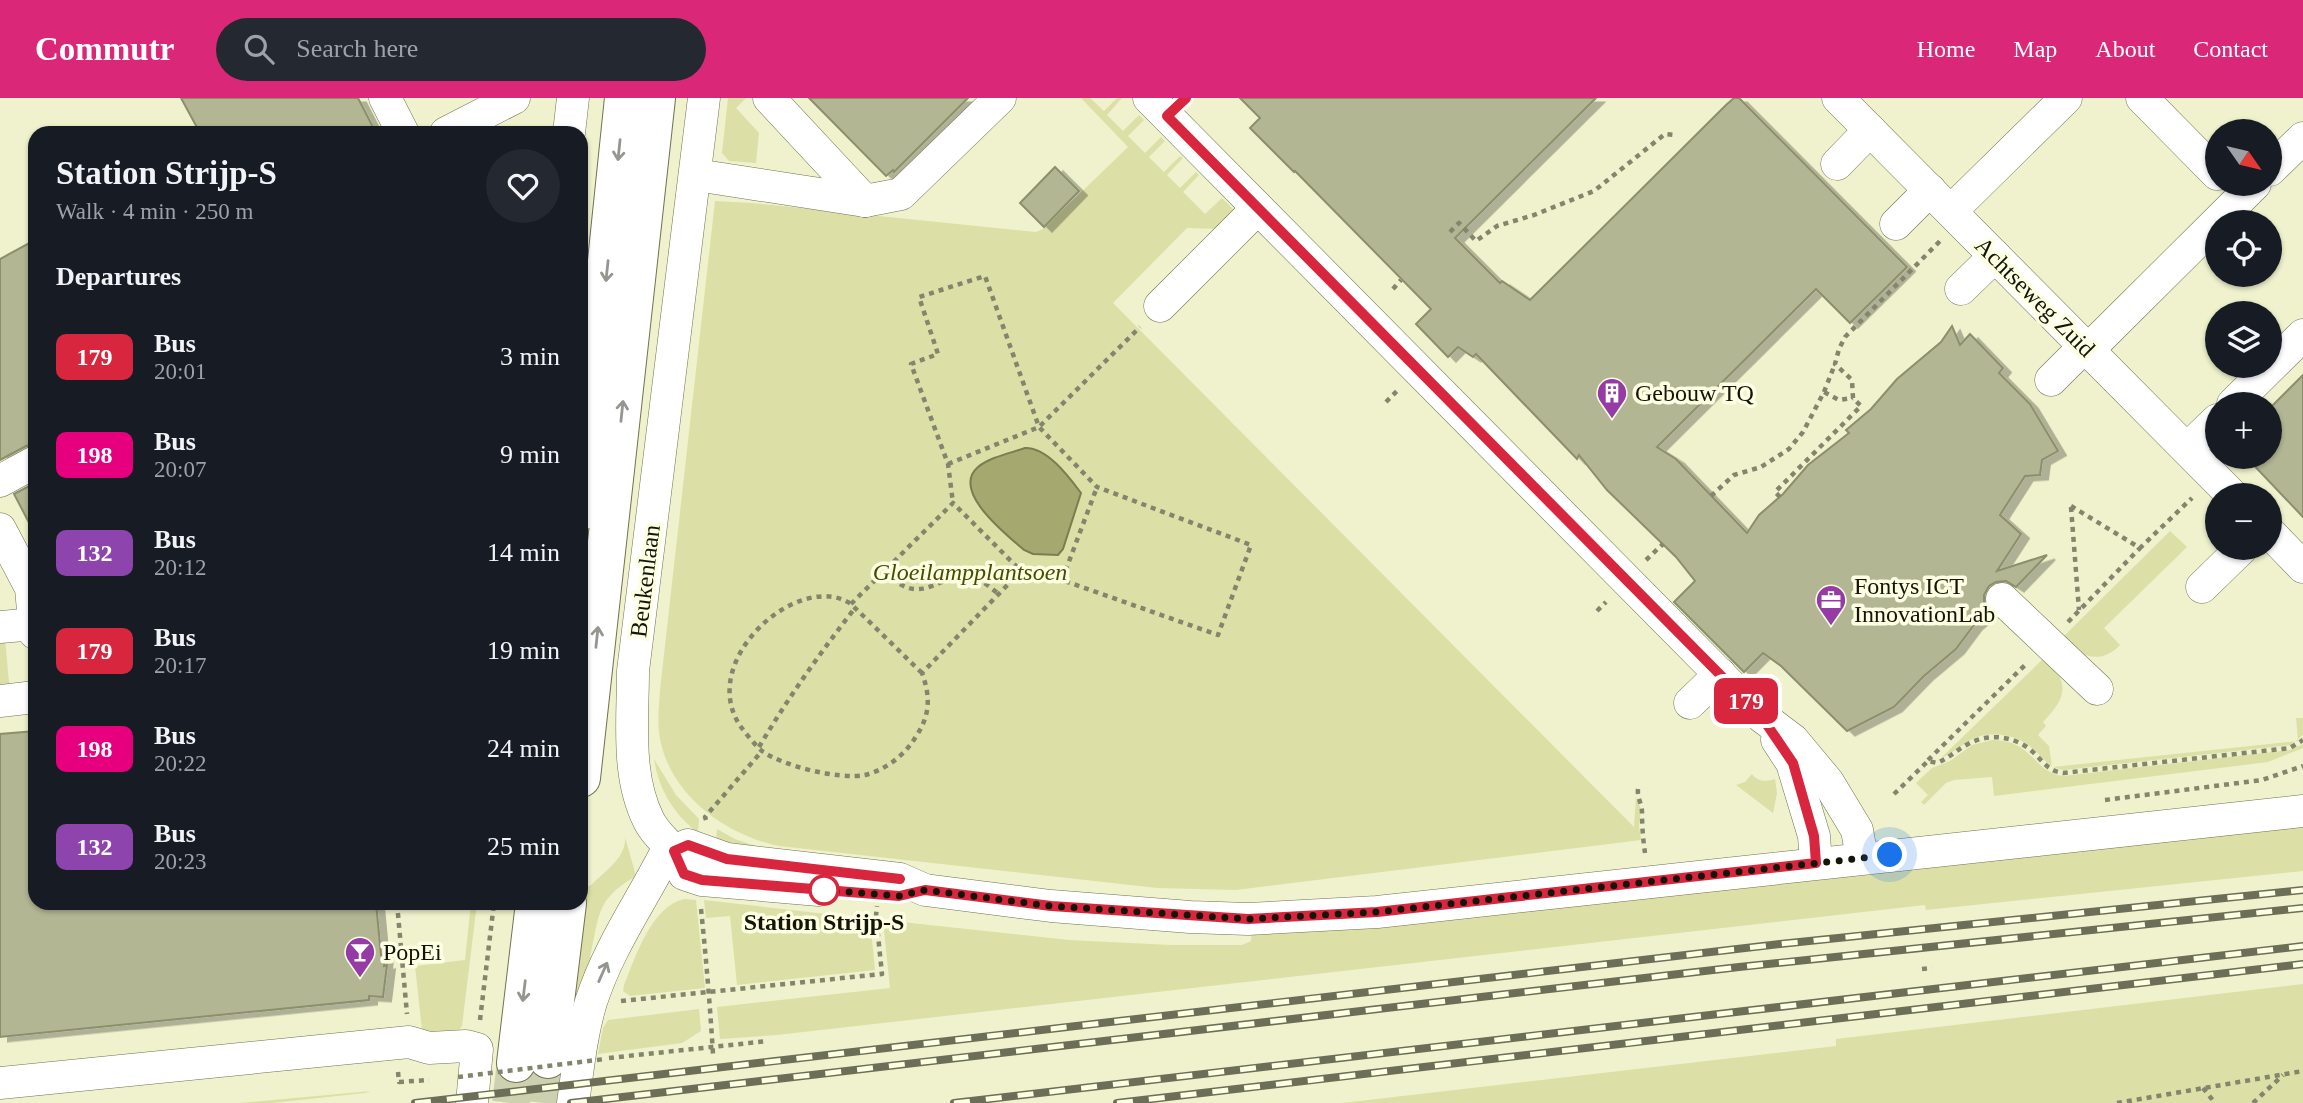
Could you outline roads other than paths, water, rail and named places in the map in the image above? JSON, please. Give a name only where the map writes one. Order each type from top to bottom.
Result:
[{"type":"main road","points":[[588,434],[624,98]]},
{"type":"main road","name":"Beukenlaan","points":[[588,715],[656,98]]},
{"type":"main road","points":[[535,910],[528,1051],[565,910]]},
{"type":"street","points":[[460,126],[514,98]]},
{"type":"street","points":[[570,126],[573,98]]},
{"type":"street","name":"Beukenlaan","points":[[672,849],[649,821],[638,787],[632,755],[633,671],[704,98]]},
{"type":"street","points":[[769,98],[865,201]]},
{"type":"street","points":[[696,175],[865,201],[901,194],[1000,98]]},
{"type":"street","name":"Achtseweg Zuid","points":[[1838,98],[2220,483]]},
{"type":"street","points":[[1896,224],[1947,207],[2066,98]]},
{"type":"street","points":[[2142,98],[2205,162]]},
{"type":"street","points":[[390,100],[400,126]]},
{"type":"street","points":[[1168,104],[1258,208],[1761,716],[1793,740],[1828,782],[1857,830],[1862,858]]},
{"type":"street","points":[[1837,164],[1870,130]]},
{"type":"street","points":[[2282,158],[2303,138]]},
{"type":"street","points":[[2051,380],[2087,348],[2233,196]]},
{"type":"street","points":[[1160,306],[1258,208]]},
{"type":"street","points":[[1961,289],[1995,256]]},
{"type":"street","points":[[2245,392],[2303,335]]},
{"type":"street","points":[[2187,449],[2205,432]]},
{"type":"street","points":[[0,481],[28,466]]},
{"type":"street","points":[[0,529],[28,582]]},
{"type":"street","points":[[2282,545],[2303,567]]},
{"type":"street","points":[[2202,587],[2230,560]]},
{"type":"street","points":[[2002,599],[2097,689]]},
{"type":"street","points":[[0,627],[28,625]]},
{"type":"street","points":[[1690,703],[1720,674]]},
{"type":"street","points":[[0,701],[28,698]]},
{"type":"street","points":[[1761,716],[1793,763],[1814,836],[1816,863]]},
{"type":"street","points":[[573,1103],[594,1048],[598,982],[618,939],[672,849],[688,845],[727,859],[900,879],[925,890],[1051,906],[1248,919],[1377,912],[2303,811]]},
{"type":"street","points":[[0,1083],[419,1045],[466,1046],[477,1049],[465,1090]]},
{"type":"tunnel","points":[[543,1103],[548,1059]]},
{"type":"tunnel","points":[[511,1103],[516,1063]]},
{"type":"railway","points":[[415,1103],[1780,944],[2303,890]]},
{"type":"railway","points":[[571,1103],[1739,967],[2303,908]]},
{"type":"railway","points":[[954,1103],[2303,946]]},
{"type":"railway","points":[[1117,1103],[2303,964]]},
{"type":"place","name":"Gebouw TQ","points":[[1612,420]]},
{"type":"place","name":"Fontys ICT InnovationLab","points":[[1831,627]]},
{"type":"place","name":"Station Strijp-S","points":[[824,890]]},
{"type":"place","name":"PopEi","points":[[360,979]]},
{"type":"park label","name":"Gloeilampplantsoen","points":[[970,572]]}]
